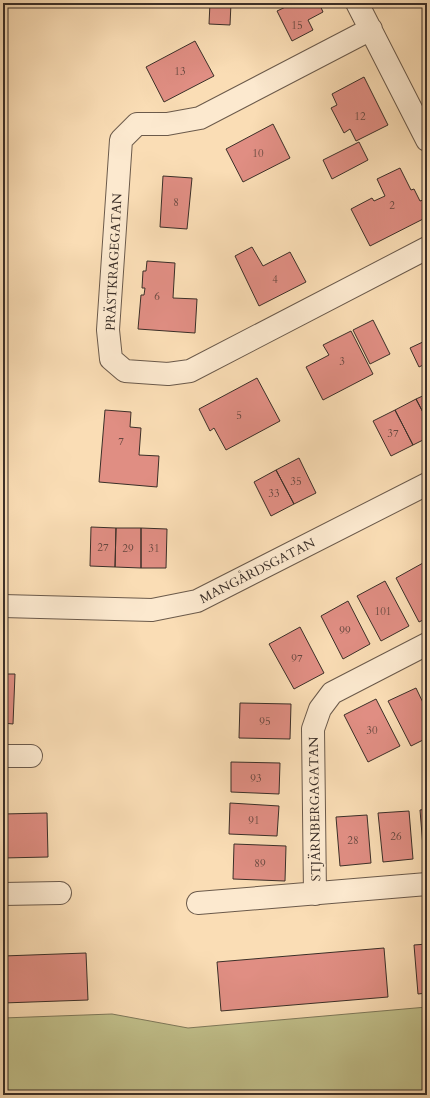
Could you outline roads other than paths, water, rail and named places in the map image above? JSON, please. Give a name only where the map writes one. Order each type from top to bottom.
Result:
[{"type":"street","points":[[358,3],[427,140]]},
{"type":"street","name":"PRÄSTKRAGEGATAN","points":[[371,29],[200,118],[167,124],[137,124],[121,140],[108,330],[111,359],[124,371],[168,374],[190,371],[427,248]]},
{"type":"street","name":"MANGÅRDSGATAN","points":[[3,606],[152,610],[197,601],[427,484]]},
{"type":"street","name":"STJÄRNBERGAGATAN","points":[[315,894],[313,729],[320,708],[332,693],[427,644]]},
{"type":"street","points":[[3,756],[31,756]]},
{"type":"street","name":"STJÄRNBERGAGATAN","points":[[198,903],[427,884]]},
{"type":"street","points":[[3,894],[60,893]]}]
